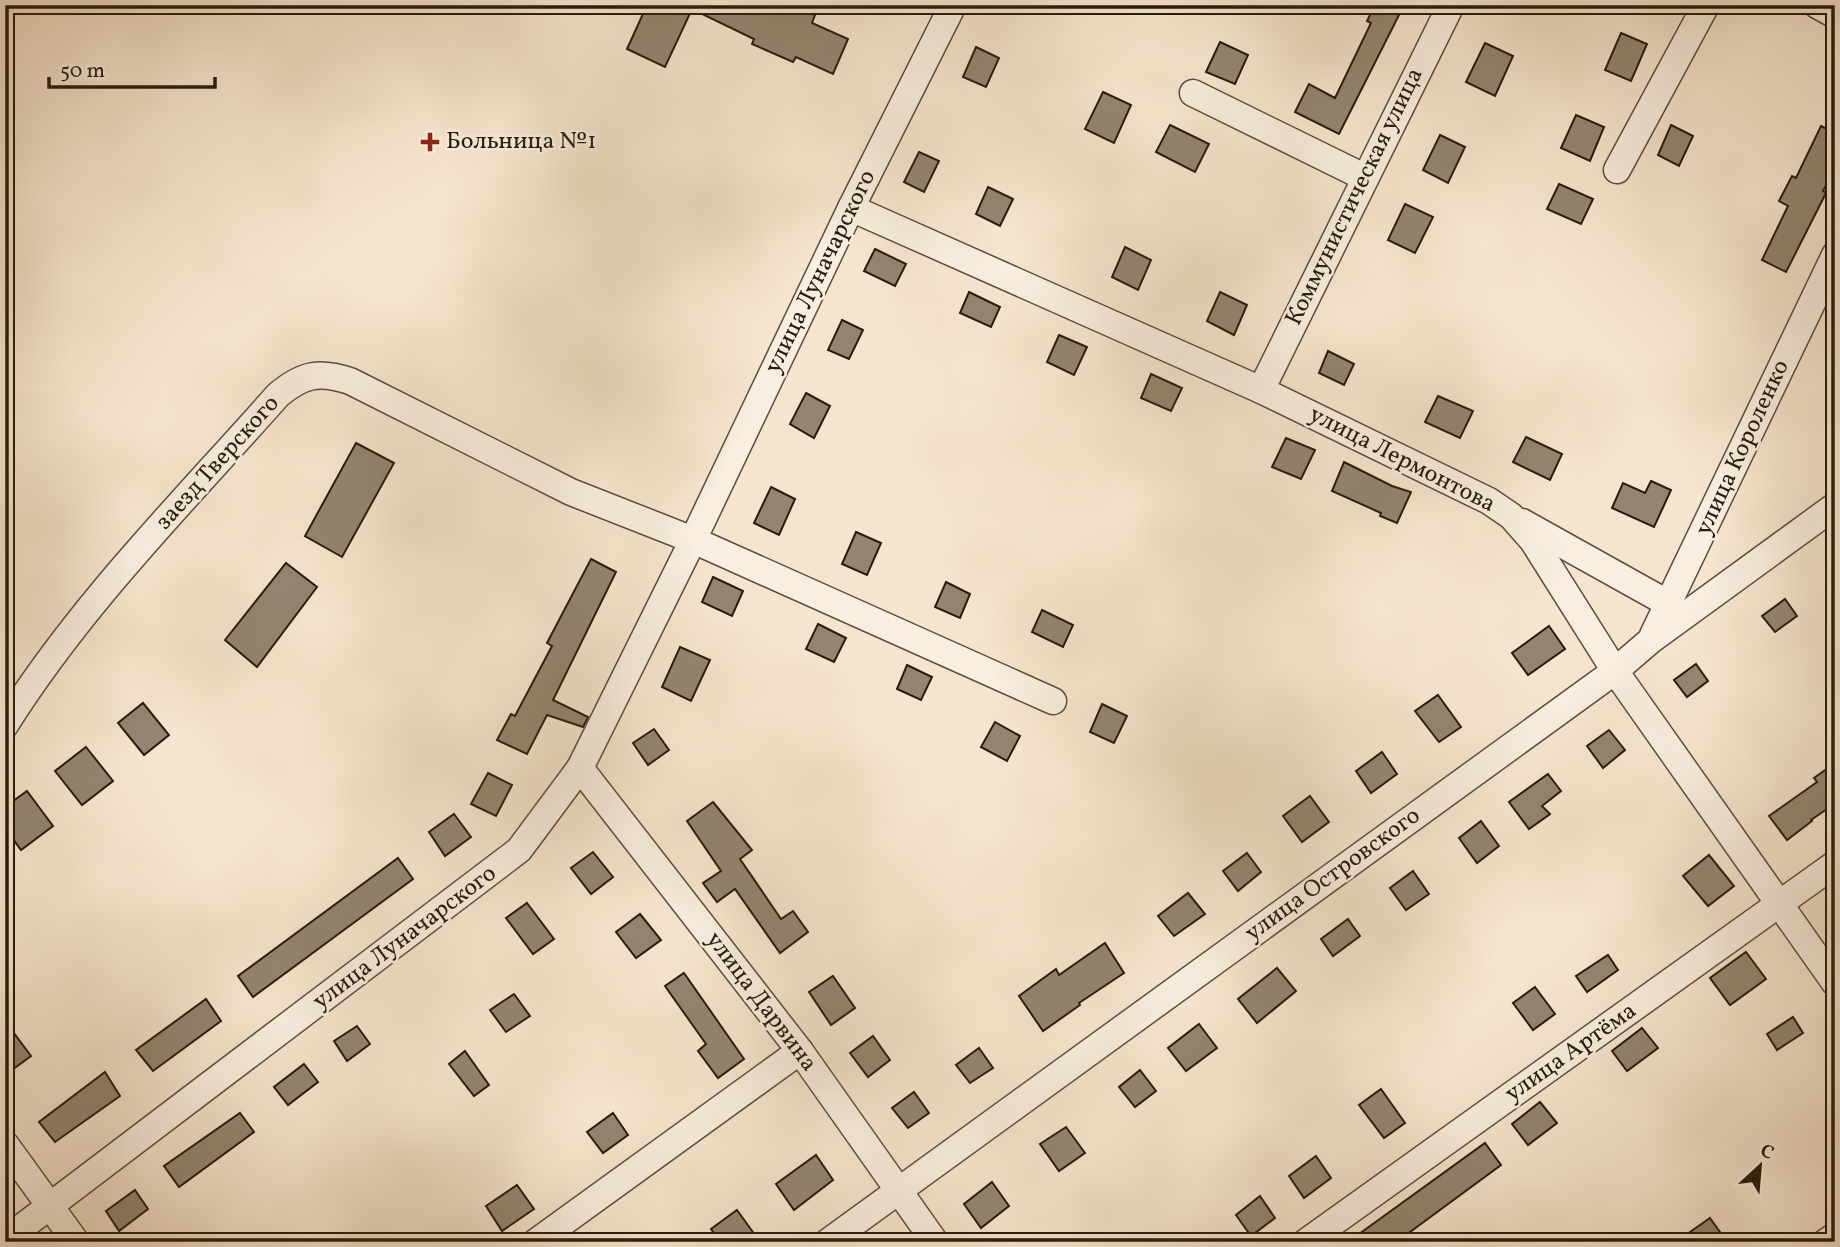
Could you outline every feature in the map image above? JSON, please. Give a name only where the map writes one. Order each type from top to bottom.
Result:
[{"type":"street","name":"улица Луначарского","points":[[5,1240],[519,850],[580,768],[693,540],[851,208],[953,5]]},
{"type":"street","name":"Коммунистическая улица","points":[[1261,390],[1451,5]]},
{"type":"street","points":[[1617,170],[1706,5]]},
{"type":"street","points":[[1817,5],[1835,15]]},
{"type":"street","points":[[1193,93],[1364,177]]},
{"type":"street","name":"улица Лермонтова","points":[[851,208],[1261,390],[1489,501],[1511,516],[1533,541],[1615,671],[1778,906],[1835,983]]},
{"type":"street","name":"улица Короленко","points":[[1651,640],[1835,255]]},
{"type":"street","name":"заезд Тверского","points":[[5,724],[29,687],[101,595],[278,395],[293,383],[312,375],[331,375],[350,381],[571,492],[693,540]]},
{"type":"street","name":"улица Островского","points":[[828,1242],[1615,671],[1651,640],[1835,506]]},
{"type":"street","points":[[1511,516],[1668,604]]},
{"type":"street","points":[[693,540],[1053,701]]},
{"type":"street","name":"улица Дарвина","points":[[580,768],[800,1051],[935,1242]]},
{"type":"street","name":"улица Артёма","points":[[1306,1242],[1835,864]]},
{"type":"street","points":[[536,1242],[800,1051]]},
{"type":"street","points":[[5,1144],[76,1242]]},
{"type":"street","points":[[1826,1242],[1835,1236]]},
{"type":"building","points":[[647,5],[793,5],[815,15],[812,23],[848,39],[833,74],[796,57],[793,62],[752,44],[754,39],[692,9],[665,67],[627,49]]},
{"type":"building","points":[[1375,5],[1404,5],[1339,134],[1295,112],[1309,84],[1335,98],[1371,23],[1367,21]]},
{"type":"building","points":[[1621,33],[1647,44],[1631,81],[1605,70]]},
{"type":"building","points":[[1220,42],[1248,55],[1235,84],[1206,72]]},
{"type":"building","points":[[1485,43],[1513,56],[1495,96],[1466,82]]},
{"type":"building","points":[[976,47],[999,58],[986,87],[963,77]]},
{"type":"building","points":[[1103,92],[1131,105],[1114,143],[1085,129]]},
{"type":"building","points":[[1576,115],[1604,127],[1590,161],[1561,148]]},
{"type":"building","points":[[1170,125],[1209,144],[1195,172],[1156,152]]},
{"type":"building","points":[[1671,125],[1693,136],[1679,166],[1658,155]]},
{"type":"building","points":[[1821,126],[1835,133],[1835,168],[1823,191],[1826,193],[1786,272],[1762,260],[1788,206],[1779,201],[1792,176],[1796,178]]},
{"type":"building","points":[[1440,135],[1465,147],[1448,183],[1423,170]]},
{"type":"building","points":[[919,152],[939,161],[924,192],[904,182]]},
{"type":"building","points":[[1559,184],[1593,199],[1581,224],[1547,209]]},
{"type":"building","points":[[988,187],[1013,199],[1000,226],[976,214]]},
{"type":"building","points":[[1405,204],[1433,217],[1415,253],[1388,240]]},
{"type":"building","points":[[1125,247],[1151,260],[1138,290],[1112,277]]},
{"type":"building","points":[[875,249],[906,264],[895,286],[864,271]]},
{"type":"building","points":[[969,292],[1000,307],[991,327],[960,313]]},
{"type":"building","points":[[1220,292],[1247,305],[1234,335],[1207,321]]},
{"type":"building","points":[[842,320],[863,330],[849,359],[828,350]]},
{"type":"building","points":[[1059,335],[1087,347],[1074,375],[1047,362]]},
{"type":"building","points":[[1328,351],[1354,364],[1344,385],[1319,373]]},
{"type":"building","points":[[1151,374],[1182,388],[1171,411],[1141,398]]},
{"type":"building","points":[[806,393],[830,406],[814,438],[790,424]]},
{"type":"building","points":[[1438,396],[1473,411],[1460,438],[1425,422]]},
{"type":"building","points":[[1526,437],[1562,454],[1550,480],[1513,462]]},
{"type":"building","points":[[1286,438],[1315,450],[1301,479],[1272,467]]},
{"type":"building","points":[[356,443],[394,463],[342,557],[305,536]]},
{"type":"building","points":[[1344,462],[1392,486],[1411,492],[1397,523],[1332,491]]},
{"type":"building","points":[[1651,481],[1671,490],[1654,527],[1612,508],[1623,483],[1645,493]]},
{"type":"building","points":[[771,487],[795,499],[779,535],[754,523]]},
{"type":"building","points":[[856,532],[881,543],[867,575],[842,564]]},
{"type":"building","points":[[591,559],[616,572],[553,700],[588,717],[583,727],[547,715],[527,754],[497,740],[511,714],[515,716],[552,646],[547,643]]},
{"type":"building","points":[[286,563],[317,587],[257,667],[225,640]]},
{"type":"building","points":[[713,577],[743,591],[732,616],[702,602]]},
{"type":"building","points":[[946,582],[970,594],[960,618],[935,607]]},
{"type":"building","points":[[1785,599],[1797,616],[1775,632],[1762,616]]},
{"type":"building","points":[[1042,610],[1073,625],[1063,647],[1032,632]]},
{"type":"building","points":[[818,624],[846,638],[834,662],[806,649]]},
{"type":"building","points":[[1549,626],[1565,649],[1528,675],[1512,653]]},
{"type":"building","points":[[680,647],[710,660],[691,701],[662,687]]},
{"type":"building","points":[[1696,664],[1708,681],[1687,697],[1674,680]]},
{"type":"building","points":[[907,665],[932,677],[921,700],[897,689]]},
{"type":"building","points":[[1438,695],[1461,727],[1439,742],[1415,711]]},
{"type":"building","points":[[143,703],[169,735],[144,755],[118,723]]},
{"type":"building","points":[[1102,704],[1127,716],[1114,743],[1090,732]]},
{"type":"building","points":[[995,722],[1020,736],[1007,761],[981,747]]},
{"type":"building","points":[[654,729],[669,750],[648,765],[633,743]]},
{"type":"building","points":[[1609,730],[1625,750],[1603,768],[1587,746]]},
{"type":"building","points":[[86,747],[113,781],[82,805],[55,771]]},
{"type":"building","points":[[1382,752],[1397,774],[1371,793],[1356,771]]},
{"type":"building","points":[[1835,763],[1835,807],[1833,805],[1811,820],[1787,840],[1769,816],[1817,782],[1814,778]]},
{"type":"building","points":[[488,773],[512,785],[496,816],[471,804]]},
{"type":"building","points":[[1548,774],[1561,791],[1542,806],[1550,814],[1529,829],[1509,802]]},
{"type":"building","points":[[27,791],[53,826],[21,850],[5,828],[5,807]]},
{"type":"building","points":[[1310,796],[1329,822],[1302,842],[1283,816]]},
{"type":"building","points":[[713,802],[752,850],[740,859],[781,919],[793,911],[808,932],[780,953],[735,889],[717,902],[703,883],[721,871],[687,821]]},
{"type":"building","points":[[454,814],[471,837],[445,856],[429,832]]},
{"type":"building","points":[[1481,821],[1499,846],[1477,863],[1459,838]]},
{"type":"building","points":[[593,852],[613,877],[591,894],[571,868]]},
{"type":"building","points":[[1247,853],[1261,872],[1238,891],[1223,871]]},
{"type":"building","points":[[1709,855],[1734,886],[1708,906],[1683,876]]},
{"type":"building","points":[[398,858],[413,879],[253,997],[238,976]]},
{"type":"building","points":[[1413,871],[1429,894],[1406,910],[1390,888]]},
{"type":"building","points":[[1188,893],[1205,914],[1174,936],[1158,916]]},
{"type":"building","points":[[527,903],[554,939],[533,954],[506,918]]},
{"type":"building","points":[[640,914],[661,940],[636,958],[616,932]]},
{"type":"building","points":[[1348,919],[1360,936],[1333,956],[1321,939]]},
{"type":"building","points":[[1105,943],[1124,973],[1043,1031],[1019,996],[1056,969],[1059,975]]},
{"type":"building","points":[[1746,952],[1766,979],[1730,1005],[1710,978]]},
{"type":"building","points":[[1608,955],[1618,970],[1587,992],[1576,976]]},
{"type":"building","points":[[1277,968],[1296,991],[1257,1023],[1238,999]]},
{"type":"building","points":[[684,973],[744,1059],[718,1078],[698,1051],[706,1044],[665,986]]},
{"type":"building","points":[[833,976],[855,1008],[831,1025],[809,992]]},
{"type":"building","points":[[1535,987],[1555,1014],[1533,1030],[1513,1003]]},
{"type":"building","points":[[514,994],[530,1016],[506,1032],[490,1010]]},
{"type":"building","points":[[206,999],[221,1021],[153,1071],[136,1050]]},
{"type":"building","points":[[1793,1017],[1803,1033],[1777,1050],[1767,1034]]},
{"type":"building","points":[[5,1021],[31,1056],[5,1075]]},
{"type":"building","points":[[1199,1024],[1217,1048],[1186,1071],[1168,1048]]},
{"type":"building","points":[[357,1026],[370,1044],[347,1061],[334,1041]]},
{"type":"building","points":[[1642,1028],[1658,1048],[1627,1071],[1612,1051]]},
{"type":"building","points":[[873,1036],[890,1060],[868,1077],[850,1053]]},
{"type":"building","points":[[979,1048],[993,1068],[970,1083],[956,1065]]},
{"type":"building","points":[[465,1051],[489,1085],[474,1096],[449,1064]]},
{"type":"building","points":[[304,1064],[318,1082],[288,1105],[274,1087]]},
{"type":"building","points":[[1140,1070],[1156,1091],[1135,1107],[1119,1087]]},
{"type":"building","points":[[105,1072],[120,1096],[55,1142],[39,1122]]},
{"type":"building","points":[[1381,1089],[1405,1123],[1384,1138],[1359,1105]]},
{"type":"building","points":[[914,1092],[929,1113],[908,1128],[892,1108]]},
{"type":"building","points":[[1540,1102],[1557,1123],[1528,1145],[1512,1124]]},
{"type":"building","points":[[240,1113],[254,1132],[179,1187],[164,1166]]},
{"type":"building","points":[[613,1113],[628,1135],[603,1153],[587,1132]]},
{"type":"building","points":[[1066,1127],[1085,1153],[1059,1171],[1040,1144]]},
{"type":"building","points":[[1485,1143],[1501,1165],[1406,1235],[1410,1242],[1348,1242]]},
{"type":"building","points":[[816,1155],[833,1180],[794,1210],[776,1184]]},
{"type":"building","points":[[1316,1156],[1331,1178],[1304,1198],[1289,1176]]},
{"type":"building","points":[[992,1182],[1009,1206],[981,1228],[964,1204]]},
{"type":"building","points":[[517,1185],[534,1209],[502,1231],[486,1206]]},
{"type":"building","points":[[135,1190],[148,1209],[119,1231],[106,1211]]},
{"type":"building","points":[[1260,1196],[1275,1218],[1251,1236],[1236,1215]]},
{"type":"building","points":[[737,1210],[755,1235],[746,1242],[720,1242],[711,1229]]},
{"type":"building","points":[[1710,1218],[1727,1242],[1676,1242]]},
{"type":"place","name":"Больница №1","points":[[430,142]]}]
